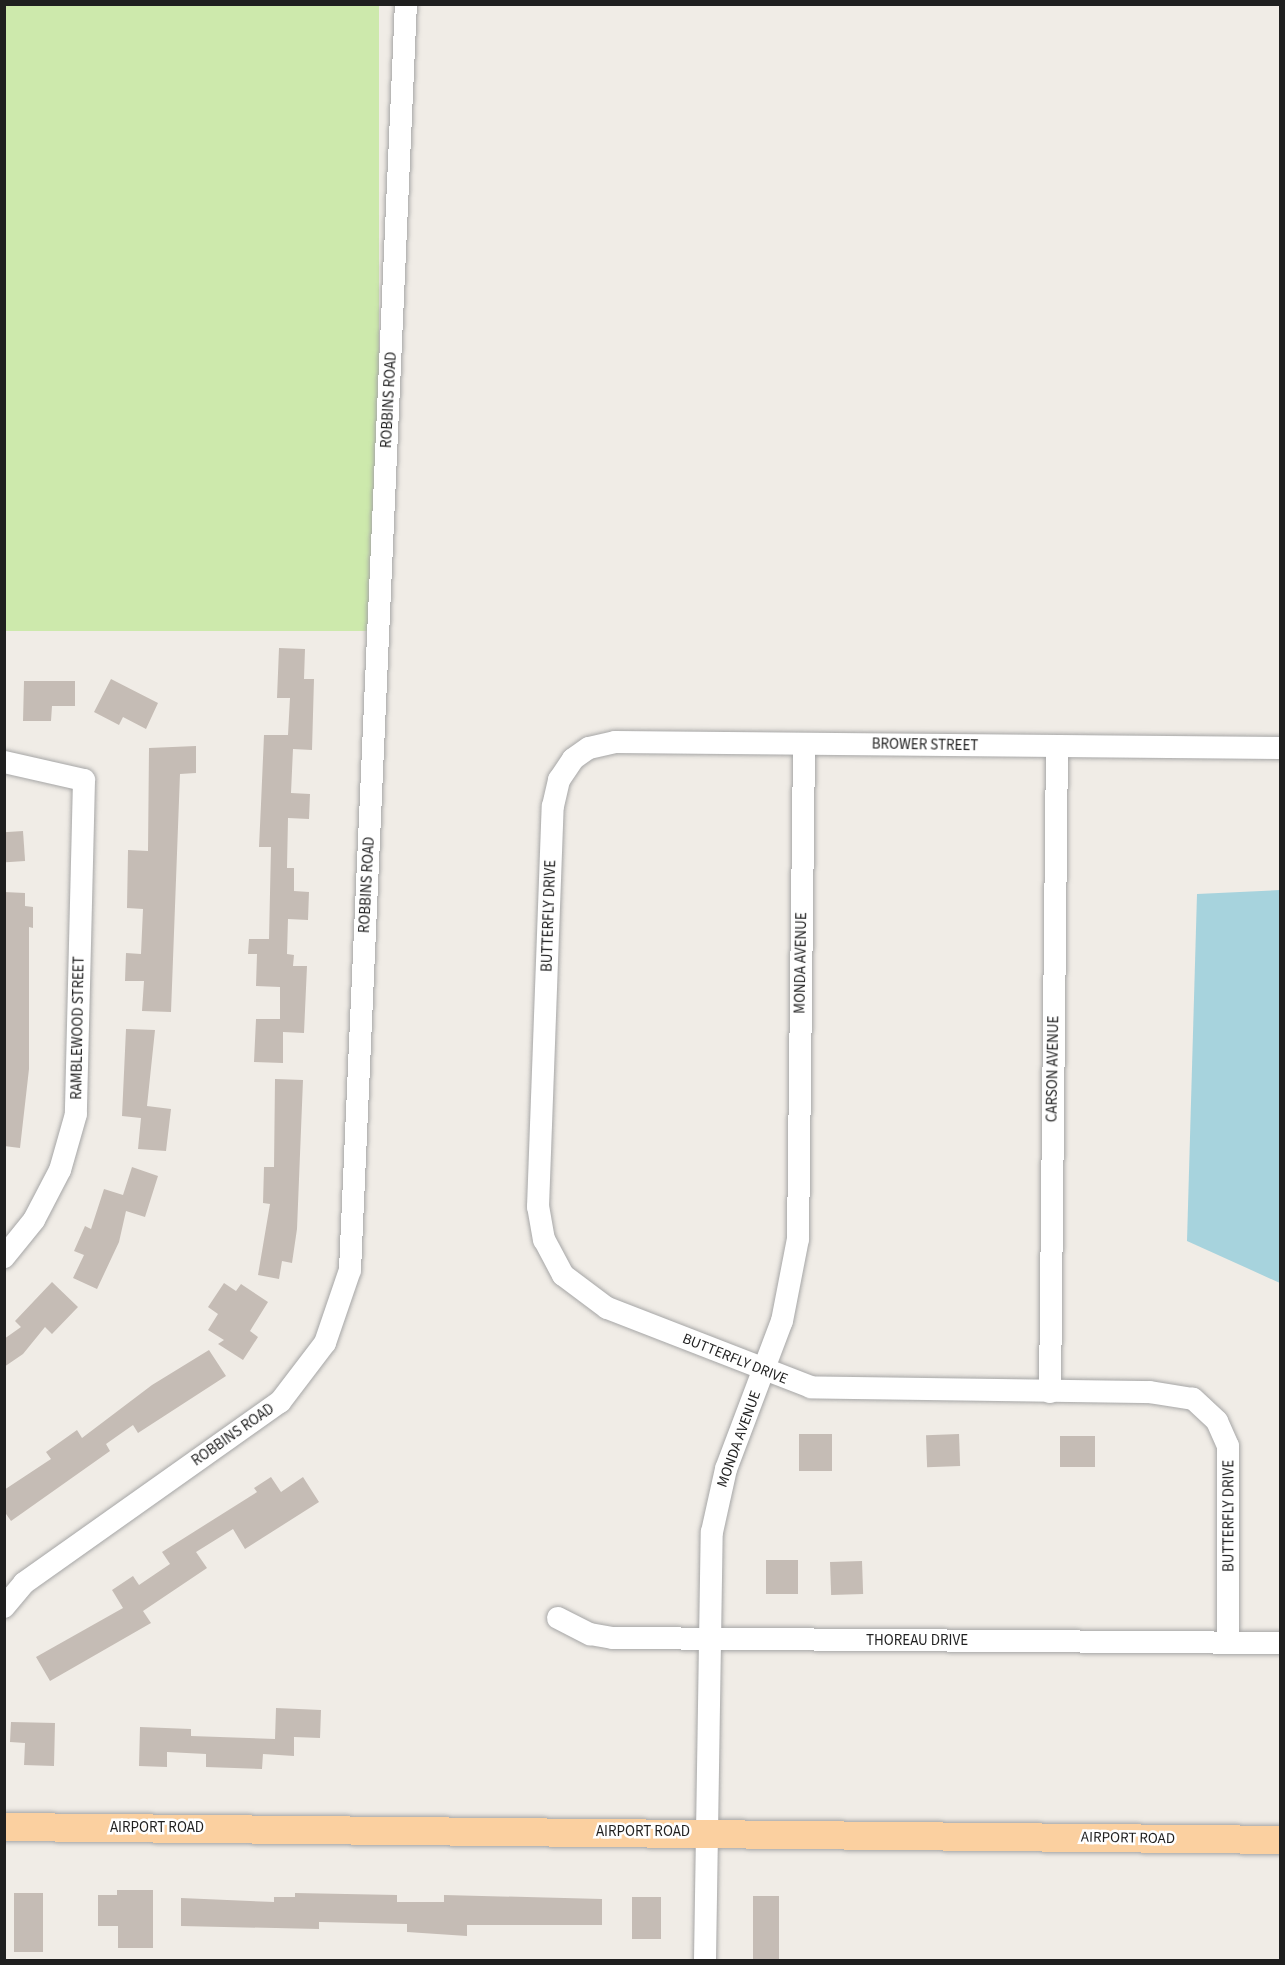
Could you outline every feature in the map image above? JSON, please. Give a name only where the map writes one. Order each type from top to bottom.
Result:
[{"type":"main road","name":"AIRPORT ROAD","points":[[4,1827],[1281,1840]]},
{"type":"street","name":"ROBBINS ROAD","points":[[4,1607],[24,1583],[280,1402],[325,1343],[350,1270],[406,4]]},
{"type":"street","name":"BROWER STREET","points":[[573,759],[594,746],[615,742],[1281,747]]},
{"type":"street","name":"MONDA AVENUE","points":[[705,1960],[710,1553],[719,1491],[786,1307],[798,1239],[804,744]]},
{"type":"street","name":"CARSON AVENUE","points":[[1050,1392],[1057,746]]},
{"type":"street","name":"BUTTERFLY DRIVE","points":[[573,759],[559,780],[553,806],[538,1207],[544,1240],[559,1270],[588,1298],[764,1372],[801,1385],[846,1390],[1173,1394],[1197,1402],[1217,1421],[1230,1461],[1228,1643]]},
{"type":"street","name":"RAMBLEWOOD STREET","points":[[4,762],[84,780],[76,1114],[60,1170],[34,1220],[4,1257]]},
{"type":"street","name":"THOREAU DRIVE","points":[[558,1618],[599,1636],[709,1640],[1281,1643]]},
{"type":"green space","points":[[5,4],[379,4],[379,631],[5,631]]},
{"type":"water","points":[[1280,890],[1280,1283],[1187,1241],[1197,894]]},
{"type":"building","points":[[279,648],[305,649],[304,679],[314,679],[312,750],[293,749],[291,793],[310,794],[309,819],[288,818],[287,868],[294,868],[294,891],[309,892],[308,920],[288,919],[287,954],[294,955],[293,966],[307,966],[304,1033],[283,1032],[283,1063],[254,1062],[256,1019],[280,1019],[280,987],[256,986],[257,954],[248,954],[249,939],[269,939],[271,847],[259,847],[264,735],[288,735],[290,698],[277,698]]},
{"type":"building","points":[[111,679],[158,703],[146,729],[123,717],[119,725],[94,712]]},
{"type":"building","points":[[24,681],[75,681],[75,706],[52,706],[51,721],[23,721]]},
{"type":"building","points":[[196,746],[196,773],[180,774],[171,1012],[142,1011],[144,981],[125,981],[126,953],[141,954],[143,909],[127,908],[128,850],[148,851],[149,748]]},
{"type":"building","points":[[23,831],[25,861],[6,862],[4,832]]},
{"type":"building","points":[[4,892],[25,893],[25,906],[33,907],[33,928],[29,927],[29,1069],[20,1148],[4,1146]]},
{"type":"building","points":[[126,1029],[155,1030],[147,1106],[171,1109],[166,1151],[138,1149],[141,1118],[122,1116]]},
{"type":"building","points":[[275,1079],[303,1080],[297,1229],[292,1263],[282,1261],[279,1279],[258,1275],[270,1204],[263,1203],[264,1167],[274,1167]]},
{"type":"building","points":[[132,1167],[158,1176],[145,1217],[126,1211],[119,1242],[97,1289],[73,1278],[84,1255],[74,1251],[85,1226],[91,1229],[104,1189],[123,1195]]},
{"type":"building","points":[[52,1282],[78,1307],[52,1334],[45,1327],[23,1354],[4,1367],[4,1339],[21,1327],[15,1321]]},
{"type":"building","points":[[224,1283],[236,1291],[241,1284],[268,1302],[250,1331],[258,1337],[243,1360],[218,1344],[224,1340],[208,1330],[218,1314],[208,1307]]},
{"type":"building","points":[[209,1350],[226,1376],[138,1433],[133,1425],[106,1444],[110,1451],[11,1521],[4,1511],[4,1490],[51,1459],[46,1452],[77,1430],[82,1438],[152,1385]]},
{"type":"building","points":[[799,1434],[832,1434],[832,1471],[799,1471]]},
{"type":"building","points":[[959,1434],[960,1466],[927,1467],[926,1435]]},
{"type":"building","points":[[1060,1436],[1095,1436],[1095,1467],[1060,1467]]},
{"type":"building","points":[[271,1477],[281,1492],[303,1477],[319,1502],[245,1549],[233,1529],[196,1552],[207,1568],[143,1611],[151,1623],[50,1681],[36,1657],[123,1608],[112,1590],[133,1576],[139,1585],[170,1564],[162,1552],[257,1492],[254,1488]]},
{"type":"building","points":[[766,1560],[798,1560],[798,1594],[766,1594]]},
{"type":"building","points":[[862,1561],[863,1594],[831,1595],[830,1562]]},
{"type":"building","points":[[276,1708],[321,1710],[320,1738],[294,1737],[294,1756],[263,1754],[262,1769],[206,1767],[206,1754],[167,1752],[167,1767],[139,1766],[140,1727],[191,1729],[191,1736],[275,1739]]},
{"type":"building","points":[[11,1722],[55,1723],[54,1766],[24,1765],[25,1743],[10,1742]]},
{"type":"building","points":[[117,1890],[153,1890],[153,1948],[118,1948],[118,1926],[98,1926],[98,1895],[117,1895]]},
{"type":"building","points":[[14,1893],[43,1893],[43,1952],[14,1952]]},
{"type":"building","points":[[295,1893],[397,1895],[397,1902],[444,1902],[444,1895],[602,1899],[602,1925],[467,1925],[467,1936],[407,1932],[407,1924],[319,1922],[319,1929],[181,1926],[181,1898],[274,1902],[274,1897],[295,1897]]},
{"type":"building","points":[[753,1896],[779,1896],[779,1960],[753,1960]]},
{"type":"building","points":[[632,1897],[661,1897],[661,1939],[632,1939]]}]
